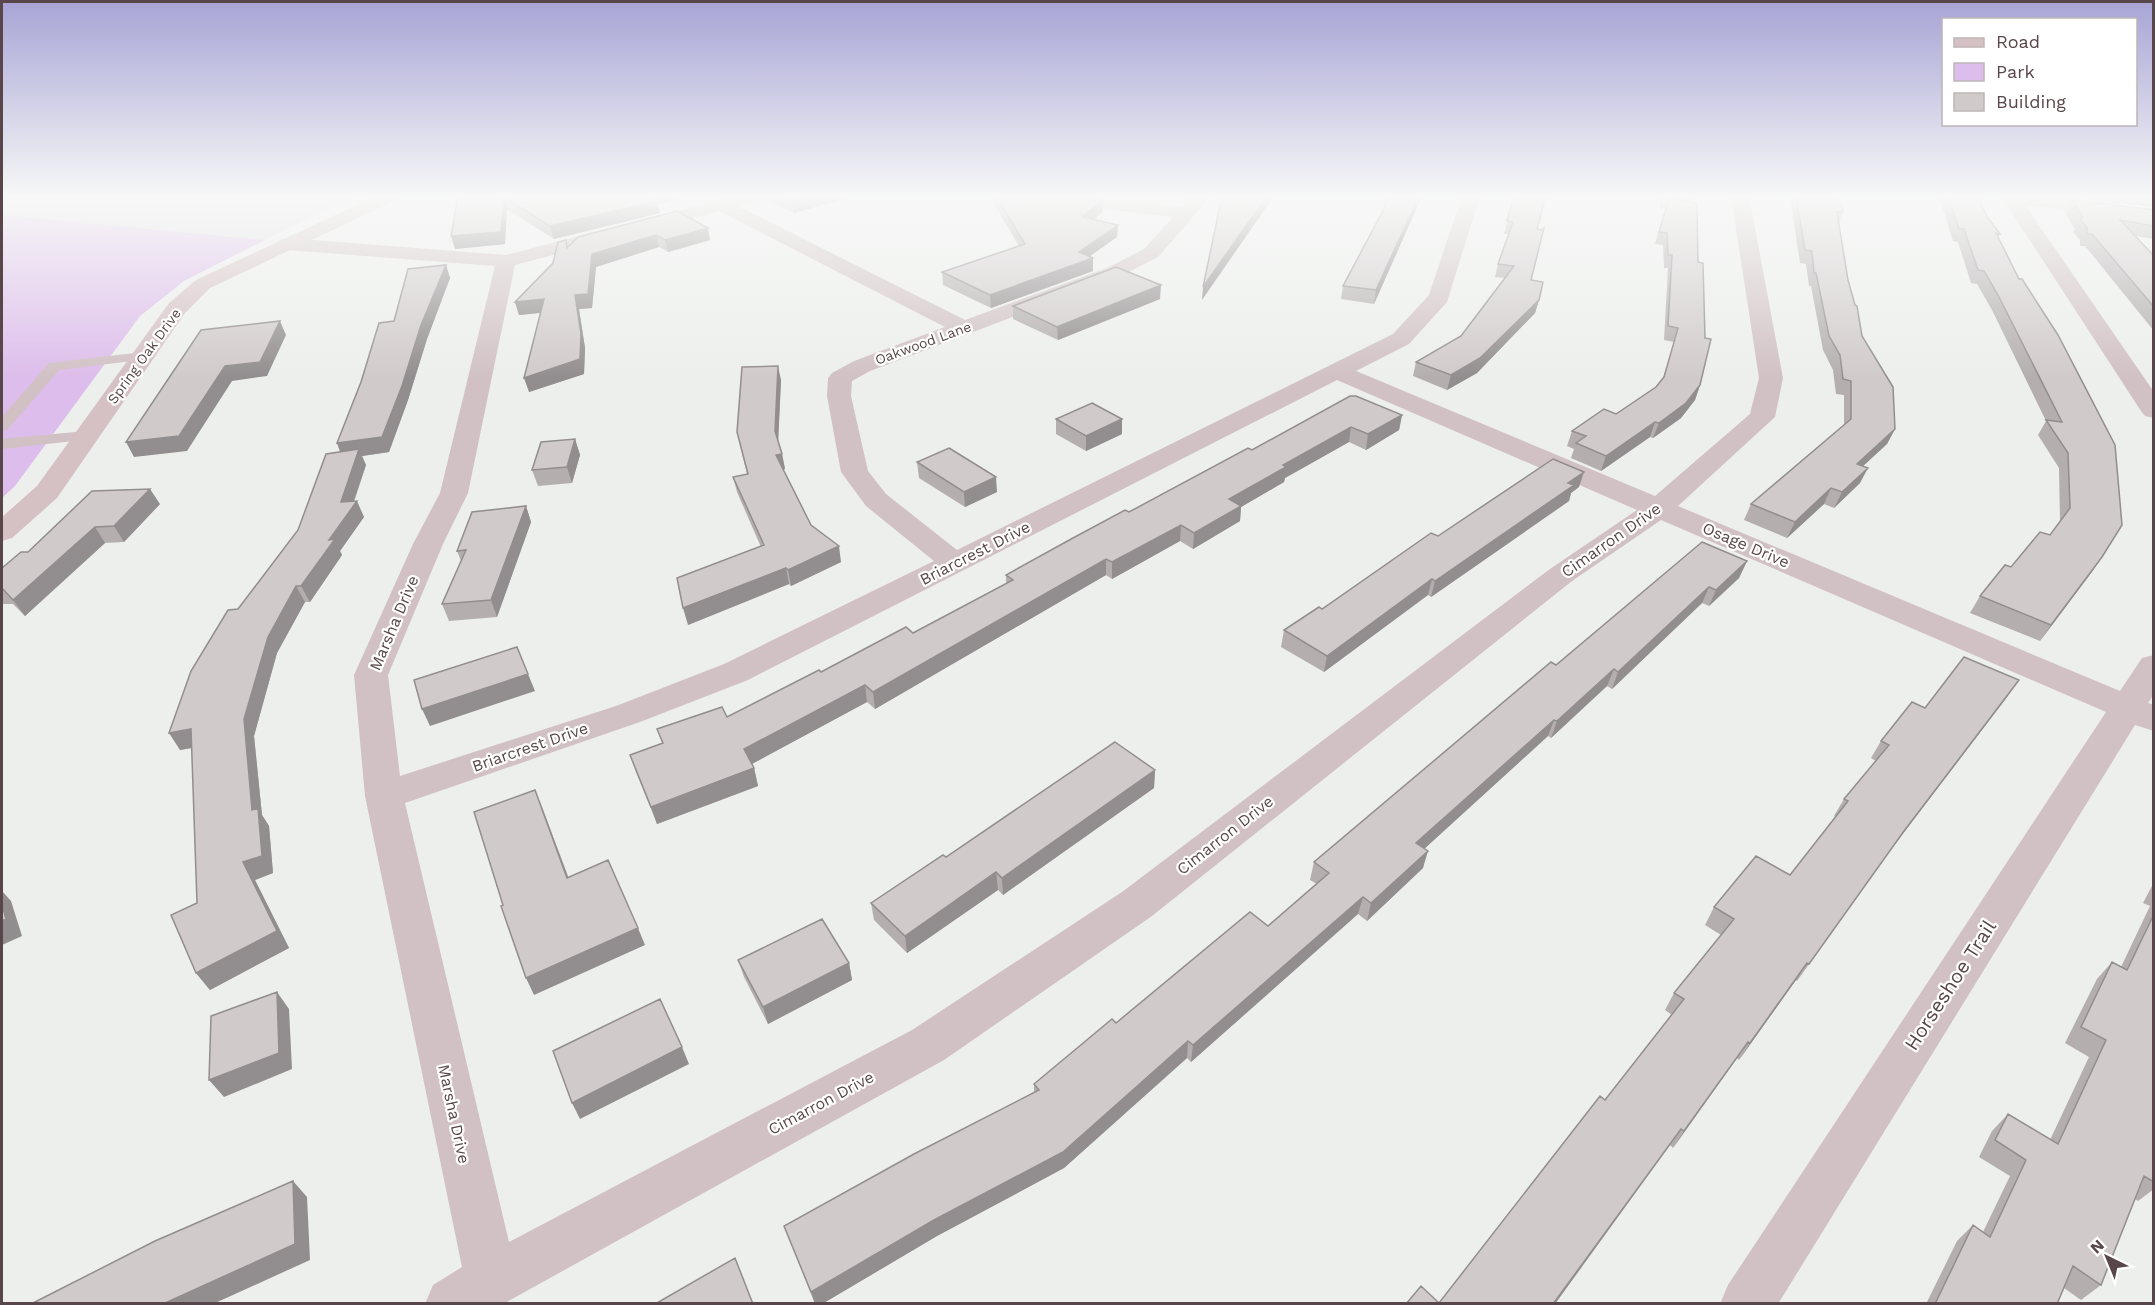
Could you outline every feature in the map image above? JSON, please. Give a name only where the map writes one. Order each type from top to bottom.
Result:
[{"type":"street","name":"Spring Oak Drive","points":[[2,532],[46,492],[177,308],[203,284],[260,257]]},
{"type":"street","points":[[453,257],[506,261],[522,257]]},
{"type":"street","points":[[824,257],[963,328]]},
{"type":"street","name":"Oakwood Lane","points":[[955,563],[876,500],[855,472],[839,396],[840,378],[862,366],[1114,272],[1143,257]]},
{"type":"street","name":"Briarcrest Drive","points":[[384,796],[628,714],[736,672],[1338,372],[1401,339],[1439,297],[1452,257]]},
{"type":"street","name":"Cimarron Drive","points":[[452,1304],[491,1280],[928,1045],[1137,904],[1560,575],[1659,508],[1762,417],[1771,378],[1750,257]]},
{"type":"street","points":[[2051,257],[2154,411]]},
{"type":"street","name":"Marsha Drive","points":[[491,1280],[384,796],[371,675],[428,544],[454,493],[506,261]]},
{"type":"street","name":"Osage Drive","points":[[1338,372],[2140,713]]},
{"type":"street","name":"Horseshoe Trail","points":[[1747,1304],[2140,713],[2154,666]]},
{"type":"lane","points":[[2,426],[54,366],[143,356]]},
{"type":"lane","points":[[2,444],[86,436]]},
{"type":"green space","points":[[2,257],[232,257],[184,281],[140,316],[15,486],[2,498]]},
{"type":"building","points":[[554,257],[592,257],[588,294],[575,295],[581,334],[580,359],[524,378],[544,299],[515,302],[553,263]]},
{"type":"building","points":[[987,257],[1093,258],[990,295],[942,272]]},
{"type":"building","points":[[1209,257],[1224,257],[1203,287]]},
{"type":"building","points":[[1358,257],[1391,257],[1376,290],[1343,286]]},
{"type":"building","points":[[1501,257],[1537,257],[1531,280],[1543,282],[1539,300],[1480,358],[1451,375],[1416,362],[1461,336],[1514,266],[1498,264]]},
{"type":"building","points":[[1672,257],[1698,257],[1698,262],[1703,263],[1705,338],[1711,339],[1700,385],[1686,403],[1606,456],[1576,443],[1586,436],[1572,431],[1604,409],[1616,414],[1656,387],[1664,377],[1678,328],[1668,326]]},
{"type":"building","points":[[1813,257],[1844,257],[1862,336],[1893,387],[1895,429],[1857,464],[1868,468],[1842,492],[1831,488],[1795,522],[1751,504],[1851,419],[1851,381],[1843,379],[1840,355],[1829,336],[1816,273],[1814,273]]},
{"type":"building","points":[[1974,257],[2008,257],[2019,279],[2022,279],[2058,335],[2115,445],[2122,525],[2102,557],[2051,625],[1980,596],[2005,565],[2011,567],[2040,532],[2050,535],[2070,508],[2068,453],[2046,420],[2062,422],[1999,297],[1984,271],[1978,270]]},
{"type":"building","points":[[2111,257],[2154,257],[2154,307]]},
{"type":"building","points":[[446,265],[421,325],[402,386],[382,437],[337,443],[361,382],[379,323],[394,321],[408,269]]},
{"type":"building","points":[[1116,267],[1161,285],[1057,327],[1013,306]]},
{"type":"building","points":[[280,321],[260,362],[225,366],[179,436],[126,442],[201,330]]},
{"type":"building","points":[[778,366],[775,431],[782,454],[776,455],[811,525],[839,546],[788,570],[786,568],[683,608],[677,578],[764,545],[733,477],[748,474],[737,432],[742,367]]},
{"type":"building","points":[[1350,396],[1356,396],[1402,415],[1368,434],[1351,427],[1283,465],[1286,467],[1229,499],[1241,506],[1194,533],[1181,525],[1112,562],[1106,559],[873,692],[865,685],[744,749],[754,768],[651,807],[630,755],[663,743],[657,729],[722,707],[727,717],[819,670],[821,672],[906,627],[913,633],[1013,580],[1006,575],[1073,538],[1125,510],[1129,512],[1248,448],[1252,450]]},
{"type":"building","points":[[1092,403],[1122,419],[1086,436],[1056,419]]},
{"type":"building","points":[[575,439],[567,467],[532,470],[541,442]]},
{"type":"building","points":[[949,448],[996,477],[964,492],[917,462]]},
{"type":"building","points":[[359,449],[341,502],[357,501],[329,540],[335,539],[301,586],[296,586],[268,637],[244,719],[252,810],[258,808],[262,856],[243,862],[277,931],[196,973],[171,915],[197,903],[191,729],[169,733],[191,671],[228,610],[238,609],[298,530],[326,454]]},
{"type":"building","points":[[1553,459],[1584,472],[1568,483],[1574,485],[1435,581],[1432,579],[1327,656],[1284,630],[1319,607],[1322,609],[1431,533],[1438,536]]},
{"type":"building","points":[[150,489],[114,526],[95,527],[13,600],[2,588],[2,568],[21,552],[28,552],[92,491]]},
{"type":"building","points":[[526,506],[491,600],[442,604],[466,550],[457,551],[472,512]]},
{"type":"building","points":[[1702,542],[1747,561],[1716,590],[1709,587],[1618,672],[1614,669],[1416,843],[1428,851],[1371,903],[1363,897],[1193,1045],[1188,1041],[1063,1152],[934,1220],[811,1292],[784,1226],[914,1154],[1039,1090],[1034,1084],[1112,1019],[1116,1023],[1250,912],[1268,926],[1329,873],[1314,862],[1551,662],[1556,665]]},
{"type":"building","points":[[517,647],[528,674],[422,709],[414,680]]},
{"type":"building","points":[[1964,657],[2019,680],[1904,831],[1809,964],[1807,963],[1684,1131],[1681,1129],[1553,1304],[1406,1304],[1421,1286],[1439,1303],[1600,1096],[1605,1100],[1684,999],[1674,993],[1734,919],[1714,907],[1756,856],[1790,875],[1848,801],[1844,799],[1889,745],[1881,741],[1912,702],[1925,708]]},
{"type":"building","points":[[1115,742],[1155,770],[1002,878],[996,872],[905,936],[871,903],[943,855],[946,857]]},
{"type":"building","points":[[535,790],[567,878],[608,860],[638,928],[526,978],[501,906],[503,905],[474,812]]},
{"type":"building","points":[[2,905],[6,919],[2,921]]},
{"type":"building","points":[[2154,914],[2154,1182],[2144,1176],[2101,1285],[2073,1266],[2057,1304],[1935,1304],[1973,1225],[1990,1237],[2026,1160],[1995,1140],[2008,1114],[2058,1144],[2106,1040],[2081,1027],[2112,962],[2127,970]]},
{"type":"building","points":[[822,919],[849,963],[763,1007],[738,960]]},
{"type":"building","points":[[277,992],[279,1053],[209,1080],[211,1016]]},
{"type":"building","points":[[660,999],[682,1047],[572,1103],[553,1051]]},
{"type":"building","points":[[293,1181],[295,1244],[163,1304],[31,1304],[155,1241]]},
{"type":"building","points":[[735,1258],[753,1304],[655,1304]]}]
